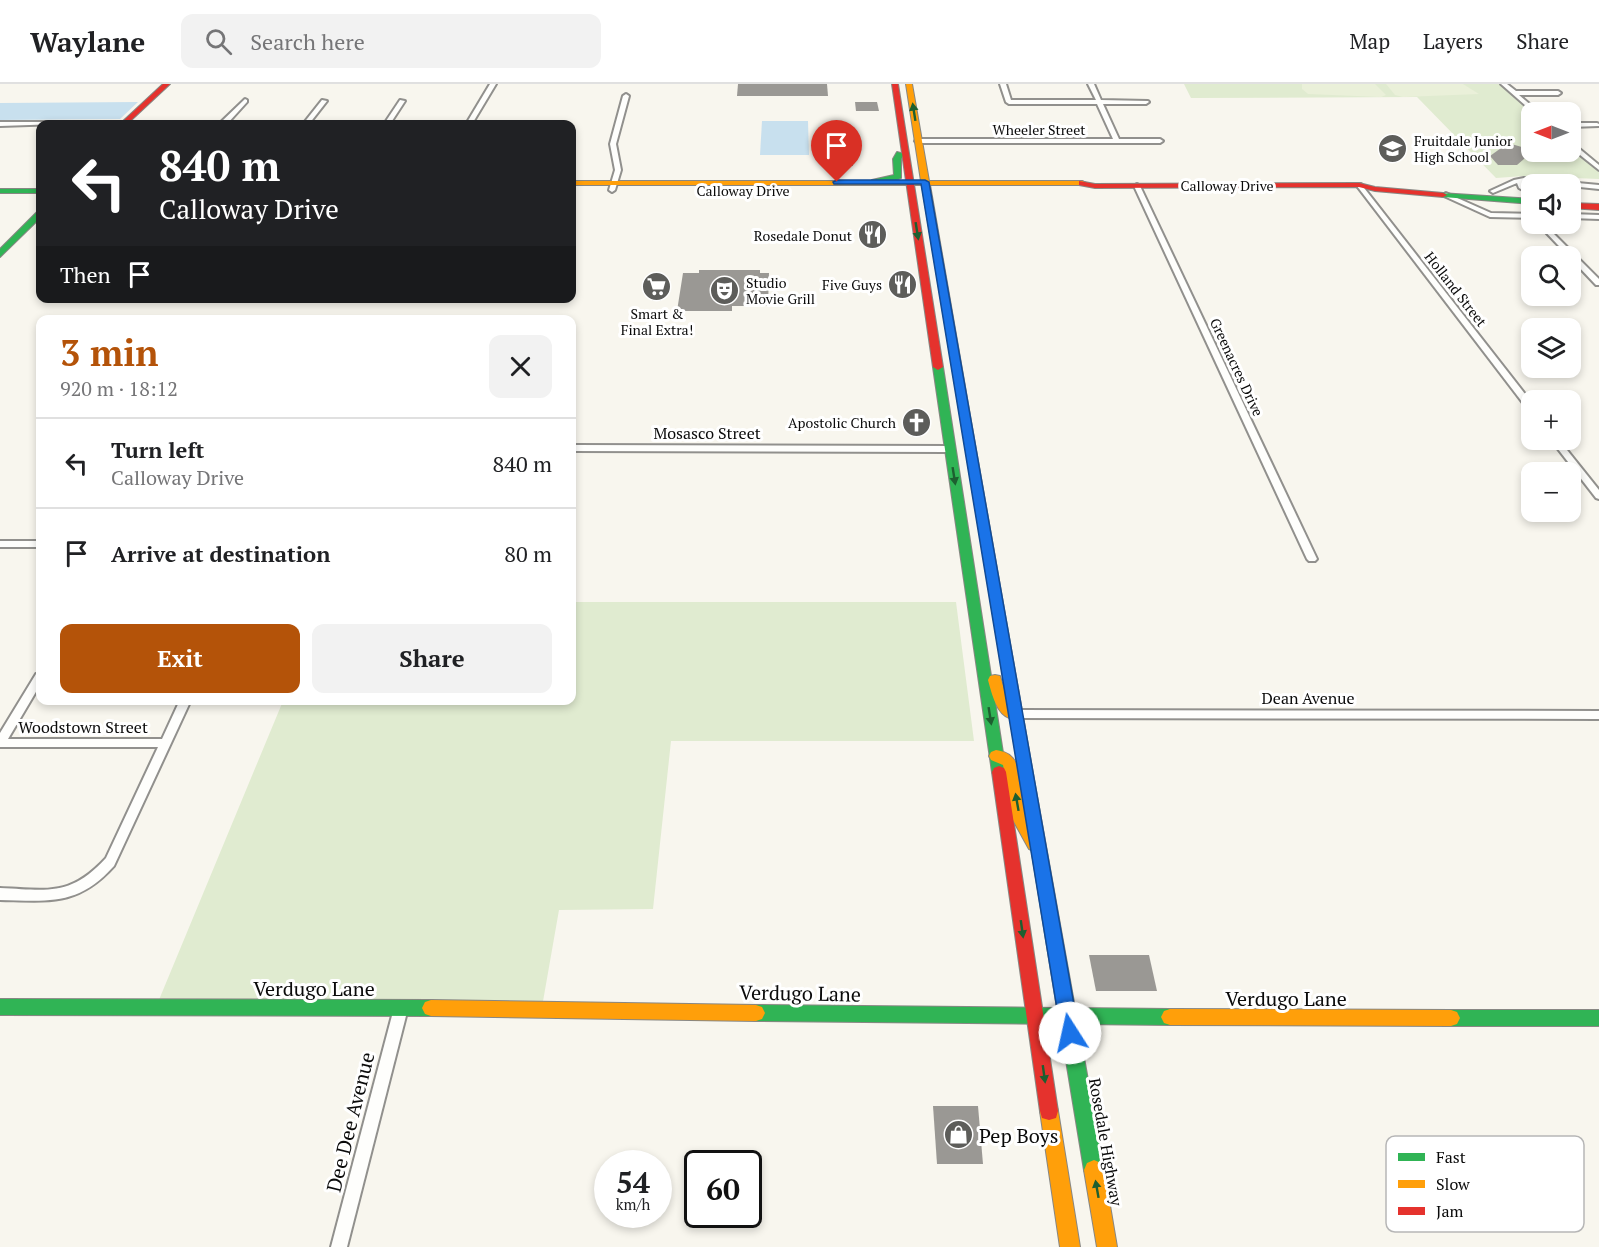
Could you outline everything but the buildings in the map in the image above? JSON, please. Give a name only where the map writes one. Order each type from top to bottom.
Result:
[{"type":"main road","points":[[127,120],[167,84]]},
{"type":"main road","points":[[142,120],[179,84]]},
{"type":"main road","name":"Rosedale Highway","points":[[895,84],[926,186],[1107,1247]]},
{"type":"main road","name":"Rosedale Highway","points":[[909,84],[911,186],[1070,1247]]},
{"type":"main road","points":[[876,182],[898,176],[897,159],[911,142]]},
{"type":"main road","name":"Calloway Drive","points":[[576,190],[613,186],[753,183],[876,182],[911,186]]},
{"type":"main road","name":"Calloway Drive","points":[[576,183],[675,190],[1076,182],[1095,186],[1359,185],[1375,189],[1521,201]]},
{"type":"main road","name":"Calloway Drive","points":[[1359,185],[1369,182],[1521,193]]},
{"type":"main road","points":[[0,183],[36,183]]},
{"type":"main road","points":[[675,190],[753,183]]},
{"type":"main road","points":[[0,190],[36,191]]},
{"type":"main road","points":[[1581,199],[1599,200]]},
{"type":"main road","points":[[1581,206],[1599,207]]},
{"type":"main road","points":[[0,254],[36,218]]},
{"type":"main road","points":[[926,285],[934,298],[940,324],[951,329]]},
{"type":"main road","points":[[933,331],[942,338],[953,401],[969,439]]},
{"type":"main road","points":[[969,575],[983,605],[999,699],[1007,711],[1016,714]]},
{"type":"main road","points":[[996,756],[1004,757],[1010,762],[1021,820],[1040,852]]},
{"type":"main road","name":"Verdugo Lane","points":[[0,1007],[401,1008],[1067,1017],[1599,1018]]},
{"type":"street","points":[[471,120],[493,84]]},
{"type":"street","points":[[1003,84],[1009,102],[1146,102]]},
{"type":"street","points":[[1091,84],[1118,141]]},
{"type":"street","points":[[1504,84],[1524,102]]},
{"type":"street","points":[[1514,93],[1558,93]]},
{"type":"street","points":[[613,186],[618,165],[613,144],[626,96]]},
{"type":"street","points":[[390,120],[402,100]]},
{"type":"street","points":[[227,120],[244,101]]},
{"type":"street","points":[[309,120],[324,101]]},
{"type":"street","points":[[0,124],[36,124]]},
{"type":"street","points":[[1581,125],[1597,125]]},
{"type":"street","name":"Wheeler Street","points":[[911,142],[1160,141]]},
{"type":"street","points":[[1581,152],[1599,168]]},
{"type":"street","points":[[1590,160],[1599,160]]},
{"type":"street","points":[[1493,191],[1505,189],[1515,181],[1521,180]]},
{"type":"street","name":"Holland Street","points":[[1359,185],[1521,395]]},
{"type":"street","points":[[1581,185],[1599,187]]},
{"type":"street","name":"Greenacres Drive","points":[[1137,186],[1312,559]]},
{"type":"street","points":[[1446,195],[1490,214],[1521,215]]},
{"type":"street","points":[[1490,214],[1481,205],[1491,201],[1511,200]]},
{"type":"street","points":[[1581,216],[1599,217]]},
{"type":"street","points":[[1551,234],[1599,283]]},
{"type":"street","name":"Mosasco Street","points":[[576,448],[950,449]]},
{"type":"street","points":[[1563,450],[1599,496]]},
{"type":"street","points":[[0,544],[36,544]]},
{"type":"street","points":[[0,743],[36,684]]},
{"type":"street","points":[[0,894],[61,894],[90,884],[110,862],[184,705]]},
{"type":"street","name":"Dean Avenue","points":[[1016,714],[1599,715]]},
{"type":"street","name":"Woodstown Street","points":[[0,743],[166,743]]},
{"type":"street","name":"Dee Dee Avenue","points":[[339,1247],[401,1008]]},
{"type":"green space","points":[[1184,84],[1500,84],[1521,102],[1521,162],[1581,162],[1581,153],[1599,169],[1599,179],[1581,178],[1581,174],[1521,174],[1521,176],[1496,178],[1417,97],[1191,98]]},
{"type":"green space","points":[[1302,84],[1375,84],[1386,95],[1381,97],[1308,94],[1302,89]]},
{"type":"green space","points":[[1386,84],[1463,84],[1479,94],[1403,97],[1395,95]]},
{"type":"green space","points":[[576,602],[956,602],[974,741],[671,741],[653,909],[559,910],[542,1007],[156,1007],[281,705],[576,705]]},
{"type":"water","points":[[138,102],[120,119],[0,120],[0,103]]},
{"type":"water","points":[[762,121],[808,121],[809,155],[760,155]]},
{"type":"traffic: fast","points":[[875,182],[890,180],[898,176],[897,159],[900,154]]},
{"type":"traffic: fast","points":[[0,191],[36,191]]},
{"type":"traffic: fast","points":[[1443,195],[1521,201]]},
{"type":"traffic: fast","points":[[0,254],[36,218]]},
{"type":"traffic: fast","points":[[938,367],[999,772]]},
{"type":"traffic: fast","points":[[1028,785],[1094,1170]]},
{"type":"traffic: fast","points":[[0,1007],[431,1008]]},
{"type":"traffic: fast","points":[[756,1013],[1170,1017]]},
{"type":"traffic: fast","points":[[1451,1018],[1599,1018]]},
{"type":"traffic: slow","points":[[909,84],[967,427]]},
{"type":"traffic: slow","points":[[576,183],[1082,183]]},
{"type":"traffic: slow","points":[[995,680],[1002,705],[1016,714]]},
{"type":"traffic: slow","points":[[996,756],[1004,757],[1010,762],[1021,820],[1034,844]]},
{"type":"traffic: slow","points":[[431,1008],[756,1013]]},
{"type":"traffic: slow","points":[[1170,1017],[1451,1018]]},
{"type":"traffic: slow","points":[[1049,1111],[1070,1247]]},
{"type":"traffic: slow","points":[[1094,1170],[1107,1247]]},
{"type":"traffic: jam","points":[[127,120],[167,84]]},
{"type":"traffic: jam","points":[[895,84],[938,367]]},
{"type":"traffic: jam","points":[[1082,183],[1095,186],[1359,185],[1375,189],[1443,195]]},
{"type":"traffic: jam","points":[[1581,206],[1599,207]]},
{"type":"traffic: jam","points":[[967,427],[1028,785]]},
{"type":"traffic: jam","points":[[999,772],[1049,1111]]},
{"type":"place","name":"Fruitdale Junior High School","points":[[1393,148]]},
{"type":"place","name":"Rosedale Donut","points":[[873,235]]},
{"type":"place","name":"Five Guys","points":[[903,284]]},
{"type":"place","name":"Smart & Final Extra!","points":[[657,286]]},
{"type":"place","name":"Studio Movie Grill","points":[[725,290]]},
{"type":"place","name":"Apostolic Church","points":[[917,422]]},
{"type":"place","name":"Pep Boys","points":[[958,1135]]},
{"type":"route","points":[[837,182],[925,182],[1070,1033]]}]
